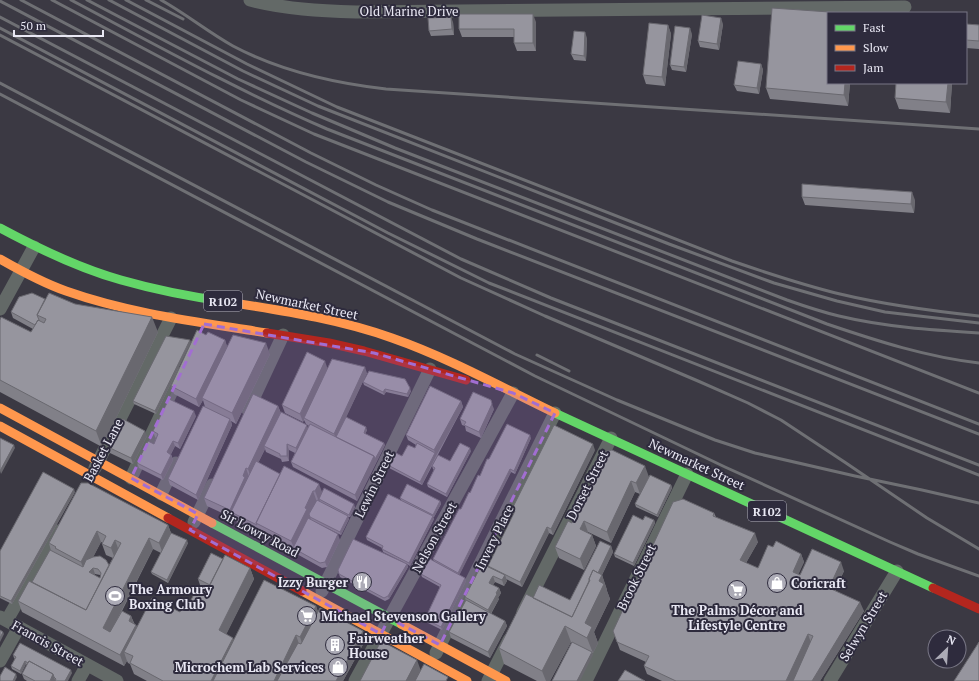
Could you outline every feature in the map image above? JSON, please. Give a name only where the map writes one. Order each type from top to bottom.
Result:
[{"type":"main road","name":"Newmarket Street","points":[[0,228],[34,247],[64,261],[102,275],[136,285],[320,318],[371,331],[428,351],[490,380],[513,393],[979,609]]},
{"type":"main road","name":"Newmarket Street","points":[[0,259],[66,291],[142,312],[204,324],[329,343],[374,353],[513,393]]},
{"type":"main road","name":"Sir Lowry Road","points":[[0,408],[440,645],[490,677],[506,681]]},
{"type":"main road","points":[[0,426],[87,480],[190,530],[467,681]]},
{"type":"street","name":"Old Marine Drive","points":[[250,0],[315,11],[356,12],[905,7]]},
{"type":"street","points":[[0,309],[34,247]]},
{"type":"street","name":"Basket Lane","points":[[87,480],[99,460],[171,318]]},
{"type":"street","points":[[197,338],[204,324]]},
{"type":"street","points":[[234,343],[241,329]]},
{"type":"street","points":[[242,421],[283,336]]},
{"type":"street","points":[[131,478],[184,365]]},
{"type":"street","name":"Lewin Street","points":[[318,600],[430,369]]},
{"type":"street","name":"Nelson Street","points":[[355,681],[513,393]]},
{"type":"street","name":"Invery Place","points":[[432,662],[556,413]]},
{"type":"street","name":"Dorset Street","points":[[490,677],[611,438]]},
{"type":"street","points":[[161,494],[183,450]]},
{"type":"street","name":"Brook Street","points":[[586,681],[687,474]]},
{"type":"street","points":[[190,530],[216,477]]},
{"type":"street","points":[[3,618],[65,519]]},
{"type":"street","name":"Selwyn Street","points":[[830,681],[897,571]]},
{"type":"street","name":"Francis Street","points":[[3,618],[117,681]]},
{"type":"street","points":[[0,661],[19,628]]},
{"type":"street","points":[[78,681],[87,665]]},
{"type":"highlighted area","points":[[204,324],[374,353],[513,393],[555,413],[440,645],[389,618],[381,634],[190,530],[198,514],[131,478]]},
{"type":"building","points":[[772,8],[830,12],[827,12],[827,84],[845,84],[844,95],[766,88]]},
{"type":"building","points":[[459,14],[533,14],[533,43],[514,43],[514,29],[459,29]]},
{"type":"building","points":[[702,15],[721,18],[717,44],[698,41]]},
{"type":"building","points":[[451,17],[452,29],[429,31],[428,18]]},
{"type":"building","points":[[649,23],[668,25],[662,77],[643,75]]},
{"type":"building","points":[[967,24],[979,25],[979,41],[967,40]]},
{"type":"building","points":[[675,26],[690,28],[684,67],[670,65]]},
{"type":"building","points":[[574,31],[585,32],[584,56],[571,54]]},
{"type":"building","points":[[738,61],[761,64],[757,88],[734,85]]},
{"type":"building","points":[[896,84],[948,84],[946,102],[895,98]]},
{"type":"building","points":[[802,184],[912,192],[911,204],[802,197]]},
{"type":"building","points":[[32,293],[45,299],[37,315],[39,321],[38,320],[35,325],[11,312],[19,297]]},
{"type":"building","points":[[49,293],[75,304],[152,317],[96,431],[0,380],[1,317],[31,332],[38,320],[44,323],[46,319],[37,315]]},
{"type":"building","points":[[197,330],[206,335],[208,332],[225,340],[196,399],[171,386]]},
{"type":"building","points":[[233,335],[266,343],[232,413],[202,398]]},
{"type":"building","points":[[166,336],[190,340],[155,411],[133,401]]},
{"type":"building","points":[[307,352],[325,361],[300,414],[282,405]]},
{"type":"building","points":[[332,359],[365,367],[334,434],[304,418]]},
{"type":"building","points":[[369,371],[405,379],[410,388],[407,394],[385,389],[383,392],[363,382]]},
{"type":"building","points":[[430,386],[461,401],[434,450],[406,435]]},
{"type":"building","points":[[473,392],[491,400],[492,404],[479,432],[464,425],[466,422],[460,419]]},
{"type":"building","points":[[253,394],[278,406],[248,469],[246,468],[243,476],[245,477],[230,510],[204,498]]},
{"type":"building","points":[[169,399],[194,411],[178,443],[173,441],[167,452],[171,455],[161,475],[137,463],[148,441],[154,444],[158,434],[153,431]]},
{"type":"building","points":[[203,406],[230,419],[196,495],[168,479]]},
{"type":"building","points":[[281,412],[307,425],[296,448],[287,444],[287,456],[280,456],[280,454],[264,446]]},
{"type":"building","points":[[346,417],[366,427],[364,433],[384,443],[375,459],[374,456],[336,437]]},
{"type":"building","points":[[123,419],[145,431],[131,458],[108,447]]},
{"type":"building","points":[[310,424],[374,456],[355,495],[291,462]]},
{"type":"building","points":[[507,424],[530,435],[514,471],[510,469],[458,573],[433,559],[459,509],[461,509],[469,492],[470,493],[478,475],[480,476],[487,459],[489,459]]},
{"type":"building","points":[[554,425],[593,444],[551,529],[547,527],[520,582],[488,566],[515,511],[512,509]]},
{"type":"building","points":[[0,438],[14,445],[0,471]]},
{"type":"building","points":[[417,443],[435,453],[420,482],[388,465],[394,452],[402,456],[408,445],[415,448]]},
{"type":"building","points":[[460,443],[470,448],[446,494],[427,484],[435,468],[432,466],[438,455],[450,461]]},
{"type":"building","points":[[612,450],[645,466],[636,483],[631,481],[607,532],[584,521],[580,529],[592,535],[580,559],[555,547],[568,521],[572,523],[606,451]]},
{"type":"building","points":[[256,461],[280,474],[256,523],[257,525],[231,512]]},
{"type":"building","points":[[284,466],[319,484],[315,491],[313,491],[305,508],[307,509],[291,541],[256,523]]},
{"type":"building","points":[[43,472],[74,489],[11,601],[0,596],[0,551]]},
{"type":"building","points":[[650,475],[671,485],[657,515],[635,504]]},
{"type":"building","points":[[81,483],[88,483],[168,525],[159,543],[149,538],[103,628],[110,632],[122,611],[131,616],[129,621],[136,625],[120,655],[18,601],[29,581],[86,610],[121,543],[115,540],[111,548],[102,544],[106,536],[97,531],[81,562],[55,548],[56,547],[49,543]]},
{"type":"building","points":[[407,484],[440,501],[433,515],[400,498]]},
{"type":"building","points":[[324,488],[354,504],[349,515],[319,499]]},
{"type":"building","points":[[388,494],[433,516],[409,563],[382,549],[383,546],[366,537]]},
{"type":"building","name":"The Palms Décor and Lifestyle Centre","points":[[683,499],[714,513],[713,516],[755,533],[740,560],[758,568],[768,545],[773,547],[776,541],[801,554],[793,572],[800,575],[812,549],[841,562],[829,588],[860,602],[812,681],[793,681],[813,636],[808,634],[786,681],[676,681],[644,666],[649,656],[617,642],[613,631],[673,502]]},
{"type":"building","points":[[317,500],[348,516],[340,532],[310,517],[309,514]]},
{"type":"building","points":[[633,515],[643,520],[645,516],[654,520],[633,563],[614,554]]},
{"type":"building","points":[[308,518],[338,534],[325,562],[320,563],[293,548]]},
{"type":"building","points":[[171,533],[187,540],[167,580],[151,572]]},
{"type":"building","points":[[353,539],[407,564],[388,596],[384,598],[339,574],[338,570]]},
{"type":"building","points":[[600,541],[611,546],[598,573],[593,570],[572,617],[533,598],[539,585],[570,600]]},
{"type":"building","points":[[50,550],[83,567],[86,560],[100,556],[106,560],[109,565],[86,610],[32,582]],"holes":[[[93,568],[98,569],[101,573],[100,578],[89,572]]]},
{"type":"building","points":[[211,553],[223,559],[210,585],[198,579]]},
{"type":"building","points":[[225,555],[250,568],[219,630],[233,638],[211,681],[163,681],[130,663],[133,656],[124,652],[152,598],[180,612],[186,600],[190,602],[198,586],[207,590]]},
{"type":"building","points":[[430,559],[465,578],[441,627],[425,619],[441,585],[421,574]]},
{"type":"building","points":[[482,564],[505,575],[502,580],[493,576],[489,583],[499,588],[488,610],[465,597]]},
{"type":"building","points":[[593,570],[602,575],[599,581],[604,584],[585,623],[592,627],[587,638],[565,626],[542,671],[499,648],[526,594],[572,617],[590,580],[589,579]]},
{"type":"building","points":[[264,580],[316,606],[300,637],[296,635],[274,681],[213,681]]},
{"type":"building","points":[[466,600],[505,621],[488,652],[449,632]]},
{"type":"building","name":"Fairweather House","points":[[320,608],[363,631],[336,681],[277,681],[298,643],[301,644]]},
{"type":"building","points":[[0,630],[3,632],[0,638]]},
{"type":"building","points":[[381,641],[417,660],[406,681],[360,681]]},
{"type":"building","points":[[572,642],[592,652],[577,681],[552,681]]},
{"type":"building","points":[[979,642],[979,681],[954,681],[962,669],[967,669],[967,661]]},
{"type":"building","points":[[20,643],[71,670],[65,681],[55,681],[56,679],[53,674],[29,661],[28,663],[25,661],[20,671],[11,666],[16,657],[13,655]]},
{"type":"building","points":[[29,661],[53,674],[50,681],[35,681],[22,674]]},
{"type":"building","points":[[424,664],[448,677],[446,681],[415,681]]},
{"type":"building","points":[[5,667],[16,674],[13,681],[0,681],[0,676]]},
{"type":"building","points":[[625,670],[645,681],[618,681]]},
{"type":"railway","points":[[21,0],[311,153],[376,185],[432,210],[979,424]]},
{"type":"railway","points":[[52,0],[241,100],[314,134],[979,393]]},
{"type":"railway","points":[[71,0],[166,51],[262,99],[327,129],[827,324],[921,353],[979,363]]},
{"type":"railway","points":[[87,0],[238,79],[312,113],[395,148],[787,300],[813,309],[856,320],[926,329],[979,333]]},
{"type":"railway","points":[[109,0],[243,71],[318,106],[669,244],[774,283],[837,301],[885,312],[979,323]]},
{"type":"railway","points":[[126,0],[247,64],[337,107],[732,261],[799,283],[857,298],[909,307],[979,316]]},
{"type":"railway","points":[[146,0],[183,19]]},
{"type":"railway","points":[[161,0],[224,41],[251,55],[307,75],[346,83],[386,89],[979,129]]},
{"type":"railway","points":[[0,1],[306,162],[388,202],[477,239],[979,434]]},
{"type":"railway","points":[[0,17],[461,259],[551,298],[979,465]]},
{"type":"railway","points":[[0,28],[388,233],[489,283],[979,475]]},
{"type":"railway","points":[[0,35],[461,278],[545,316],[748,403],[781,420],[927,518],[979,549]]},
{"type":"railway","points":[[0,83],[515,354],[617,400],[715,440],[755,453],[979,503]]},
{"type":"railway","points":[[0,94],[535,376],[725,467],[890,542],[918,554],[979,576]]},
{"type":"railway","points":[[537,355],[569,371]]},
{"type":"traffic: fast","points":[[0,228],[89,270],[134,284],[228,302]]},
{"type":"traffic: fast","points":[[555,413],[933,588]]},
{"type":"traffic: fast","points":[[212,523],[401,624]]},
{"type":"traffic: slow","points":[[0,259],[24,272],[66,291],[115,306],[191,321],[267,333]]},
{"type":"traffic: slow","points":[[228,302],[291,312],[372,331],[434,354],[555,413]]},
{"type":"traffic: slow","points":[[0,408],[212,523]]},
{"type":"traffic: slow","points":[[0,426],[168,518]]},
{"type":"traffic: slow","points":[[302,591],[467,681]]},
{"type":"traffic: slow","points":[[401,624],[506,681]]},
{"type":"traffic: jam","points":[[267,333],[329,343],[364,351],[466,380]]},
{"type":"traffic: jam","points":[[168,518],[302,591]]},
{"type":"traffic: jam","points":[[933,588],[979,609]]},
{"type":"place","name":"Izzy Burger","points":[[362,582]]},
{"type":"place","name":"Coricraft","points":[[777,583]]},
{"type":"place","name":"The Palms Décor and Lifestyle Centre","points":[[737,590]]},
{"type":"place","name":"The Armoury Boxing Club","points":[[115,596]]},
{"type":"place","name":"Michael Stevenson Gallery","points":[[307,616]]},
{"type":"place","name":"Fairweather House","points":[[335,645]]},
{"type":"place","name":"Microchem Lab Services","points":[[338,667]]}]
